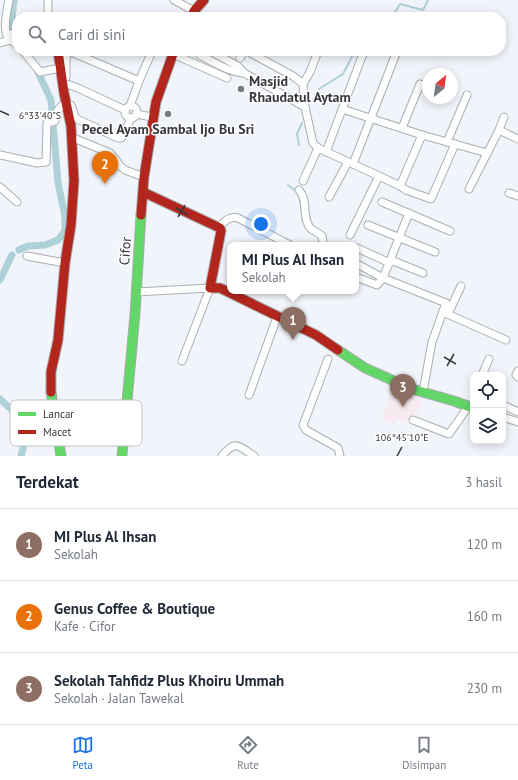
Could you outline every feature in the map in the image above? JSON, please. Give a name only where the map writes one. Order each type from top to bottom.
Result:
[{"type":"street","points":[[48,0],[48,12]]},
{"type":"street","points":[[174,0],[190,12]]},
{"type":"street","points":[[195,12],[204,0]]},
{"type":"street","points":[[0,4],[8,3],[6,27],[11,35],[0,43]]},
{"type":"street","points":[[27,56],[40,72],[60,68]]},
{"type":"street","points":[[52,400],[51,372],[58,340],[65,263],[74,194],[71,126],[59,56]]},
{"type":"street","points":[[67,56],[67,84],[75,117],[121,138],[134,116],[136,108],[128,107],[67,84]]},
{"type":"street","points":[[80,56],[139,81]]},
{"type":"street","points":[[150,56],[126,115],[152,117]]},
{"type":"street","name":"Cifor","points":[[127,400],[144,177],[152,117],[172,56]]},
{"type":"street","points":[[181,56],[227,78]]},
{"type":"street","points":[[202,56],[234,73],[244,73]]},
{"type":"street","points":[[216,63],[220,56],[238,66],[244,73],[305,107]]},
{"type":"street","points":[[250,56],[293,76],[303,84]]},
{"type":"street","points":[[316,56],[310,72],[303,84],[305,107],[313,143],[318,148],[406,190],[430,199],[455,144]]},
{"type":"street","points":[[326,152],[362,56]]},
{"type":"street","points":[[329,198],[350,163],[372,119],[395,56]]},
{"type":"street","points":[[402,128],[420,84]]},
{"type":"street","points":[[447,142],[467,95]]},
{"type":"street","points":[[0,155],[37,163],[46,162],[47,123],[54,121],[60,106],[66,103]]},
{"type":"street","points":[[342,109],[422,135],[487,153]]},
{"type":"street","points":[[469,189],[504,117]]},
{"type":"street","points":[[499,130],[518,139]]},
{"type":"street","points":[[400,186],[422,135]]},
{"type":"street","points":[[71,137],[110,153],[125,170],[144,177]]},
{"type":"street","points":[[303,181],[318,148]]},
{"type":"street","points":[[350,235],[379,176]]},
{"type":"street","points":[[0,187],[17,202]]},
{"type":"street","points":[[299,190],[305,201],[308,223],[312,229],[322,236],[323,242]]},
{"type":"street","points":[[143,192],[181,211],[219,227],[221,231],[210,288],[182,361]]},
{"type":"street","points":[[509,193],[518,196]]},
{"type":"street","points":[[382,202],[450,230]]},
{"type":"street","points":[[359,278],[377,285],[383,278],[409,213]]},
{"type":"street","points":[[219,227],[226,220],[233,217],[238,218],[284,242]]},
{"type":"street","points":[[368,224],[435,252]]},
{"type":"street","points":[[359,249],[422,273]]},
{"type":"street","points":[[28,256],[65,263]]},
{"type":"street","points":[[359,265],[383,278],[444,302],[446,304],[445,313]]},
{"type":"street","points":[[423,392],[430,351],[436,328],[461,286]]},
{"type":"street","points":[[136,292],[210,288],[220,288],[227,291]]},
{"type":"street","points":[[232,294],[316,335],[365,368],[395,382],[470,406]]},
{"type":"street","points":[[445,313],[506,340]]},
{"type":"street","points":[[249,395],[278,316]]},
{"type":"street","points":[[483,372],[489,359]]},
{"type":"street","points":[[328,360],[303,425],[306,430],[338,448],[340,456]]},
{"type":"street","points":[[518,371],[516,375],[518,377]]},
{"type":"street","points":[[506,406],[518,412]]},
{"type":"street","points":[[413,420],[449,434],[470,407]]},
{"type":"street","points":[[506,419],[518,422]]},
{"type":"street","points":[[222,456],[228,448],[233,445],[237,445],[254,456]]},
{"type":"street","points":[[59,446],[61,456]]},
{"type":"street","name":"Cifor","points":[[122,456],[123,446]]},
{"type":"shaded area","points":[[392,388],[425,401],[408,424],[398,419],[394,426],[384,420],[382,416]]},
{"type":"waterway","points":[[13,12],[14,0]]},
{"type":"waterway","points":[[395,12],[400,4],[423,10],[428,0]]},
{"type":"waterway","points":[[12,18],[10,36],[12,38]]},
{"type":"waterway","points":[[319,89],[343,74],[352,56]]},
{"type":"waterway","points":[[19,250],[28,246],[45,245],[58,240],[65,231],[65,216],[58,183],[51,100],[36,68]]},
{"type":"waterway","points":[[299,145],[297,134],[302,123]]},
{"type":"waterway","points":[[288,185],[297,192]]},
{"type":"waterway","points":[[0,280],[12,255]]},
{"type":"waterway","points":[[0,399],[10,408]]},
{"type":"waterway","points":[[21,456],[24,446]]},
{"type":"traffic: fast","points":[[127,400],[135,314],[141,215]]},
{"type":"traffic: fast","points":[[338,350],[365,368],[412,389],[470,407]]},
{"type":"traffic: fast","points":[[51,392],[52,400]]},
{"type":"traffic: fast","points":[[59,446],[61,456]]},
{"type":"traffic: fast","points":[[122,456],[123,446]]},
{"type":"traffic: jam","points":[[194,12],[204,0]]},
{"type":"traffic: jam","points":[[51,392],[51,372],[58,340],[65,263],[71,225],[74,181],[71,126],[59,56]]},
{"type":"traffic: jam","points":[[141,215],[144,177],[156,102],[172,56]]},
{"type":"traffic: jam","points":[[143,192],[220,228],[221,231],[210,288],[220,288],[227,291]]},
{"type":"traffic: jam","points":[[232,294],[316,335],[338,350]]},
{"type":"place","name":"Masjid Rhaudatul Aytam","points":[[241,89]]},
{"type":"place","name":"Pecel Ayam Sambal Ijo Bu Sri","points":[[168,114]]},
{"type":"place","name":"Genus Coffee & Boutique","points":[[105,184]]},
{"type":"place","name":"MI Plus Al Ihsan","points":[[293,340]]},
{"type":"place","name":"Sekolah Tahfidz Plus Khoiru Ummah","points":[[403,407]]}]
